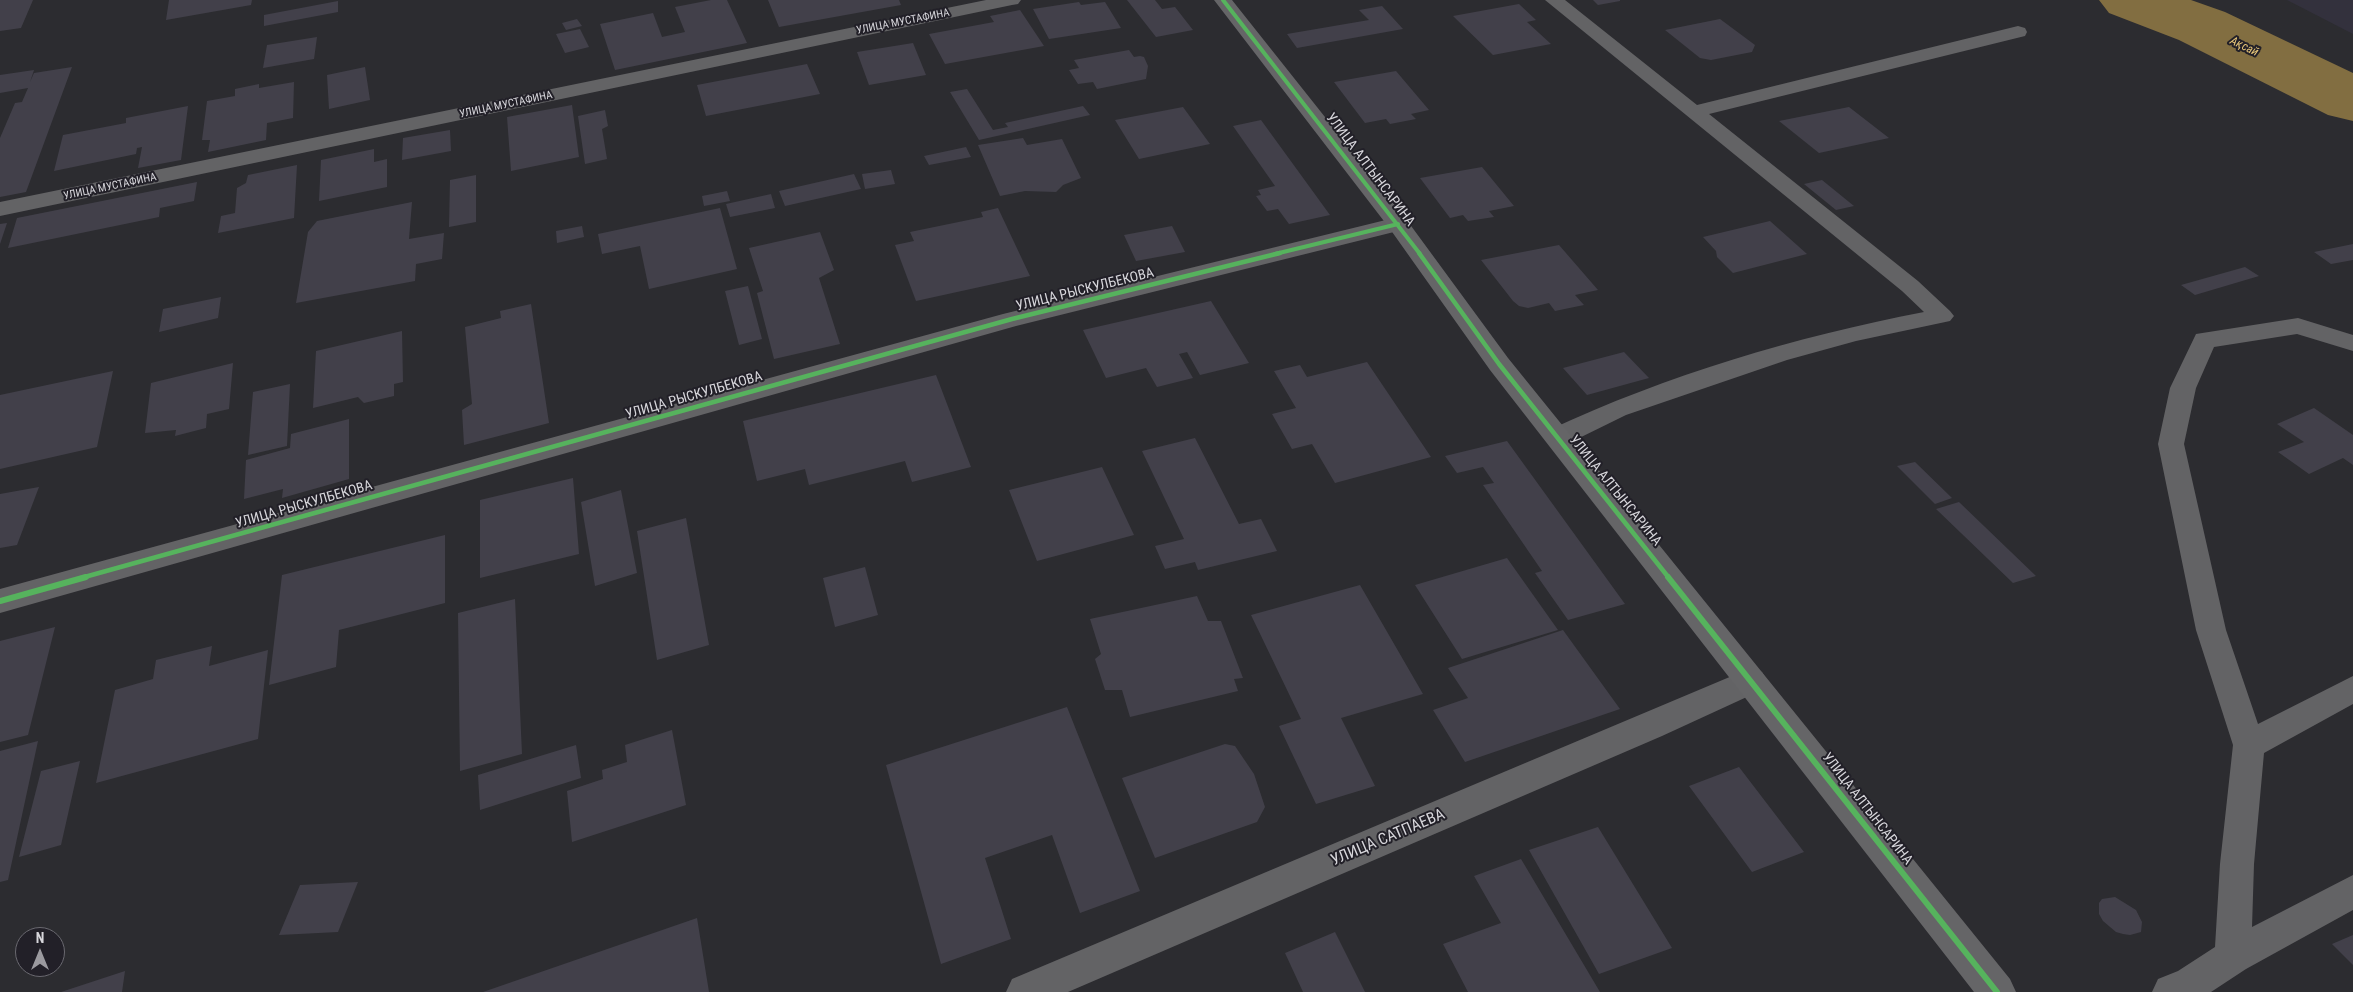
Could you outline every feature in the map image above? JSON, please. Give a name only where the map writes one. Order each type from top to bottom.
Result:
[{"type":"street","name":"УЛИЦА МУСТАФИНА","points":[[0,209],[1012,0]]},
{"type":"street","name":"УЛИЦА АЛТЫНСАРИНА","points":[[1222,0],[1398,224],[1499,364],[1997,992]]},
{"type":"street","points":[[1554,0],[1910,286],[1942,316],[1855,333],[1750,363],[1617,409],[1558,438]]},
{"type":"street","points":[[1693,112],[2018,32]]},
{"type":"street","name":"УЛИЦА РЫСКУЛБЕКОВА","points":[[0,601],[1012,319],[1398,224]]},
{"type":"street","points":[[2233,956],[2237,864],[2249,746],[2211,630],[2171,444],[2183,388],[2206,340],[2298,326],[2353,343]]},
{"type":"street","name":"УЛИЦА САТПАЕВА","points":[[1025,992],[1651,726],[1751,681]]},
{"type":"street","points":[[2249,746],[2353,689]]},
{"type":"street","points":[[2172,992],[2188,986],[2233,956],[2353,892]]},
{"type":"shaded area","points":[[2287,0],[2353,0],[2353,34],[2322,18]]},
{"type":"building","points":[[0,0],[33,0],[21,28],[0,31]]},
{"type":"building","points":[[169,0],[252,0],[251,5],[166,20]]},
{"type":"building","points":[[711,0],[727,0],[747,43],[615,70],[600,24],[653,13],[662,37],[685,32],[675,7]]},
{"type":"building","points":[[768,0],[899,0],[901,5],[779,27]]},
{"type":"building","points":[[1127,0],[1155,0],[1162,9],[1175,7],[1193,30],[1156,37]]},
{"type":"building","points":[[1593,0],[1620,0],[1620,1],[1598,5]]},
{"type":"building","points":[[338,1],[338,12],[264,26],[264,15]]},
{"type":"building","points":[[1079,2],[1081,5],[1105,2],[1121,28],[1049,39],[1033,9]]},
{"type":"building","points":[[1519,4],[1536,20],[1527,22],[1551,44],[1493,55],[1453,16]]},
{"type":"building","points":[[1382,6],[1403,29],[1297,48],[1287,34],[1369,20],[1359,10]]},
{"type":"building","points":[[1020,10],[1044,46],[945,64],[929,34],[994,22],[990,16]]},
{"type":"building","points":[[577,19],[582,26],[566,30],[562,23]]},
{"type":"building","points":[[1720,19],[1755,45],[1752,52],[1711,60],[1700,58],[1665,30]]},
{"type":"building","points":[[580,29],[589,47],[565,53],[556,34]]},
{"type":"building","points":[[317,37],[314,59],[263,68],[267,45]]},
{"type":"building","points":[[913,43],[926,75],[869,85],[857,52]]},
{"type":"building","points":[[1129,50],[1134,57],[1144,57],[1148,66],[1146,79],[1097,89],[1093,82],[1078,84],[1069,70],[1079,68],[1074,60]]},
{"type":"building","points":[[807,64],[820,94],[706,116],[697,85]]},
{"type":"building","points":[[72,67],[26,192],[0,197],[0,138],[15,103],[22,102],[28,88],[0,93],[0,75],[34,70],[30,82],[34,73]]},
{"type":"building","points":[[365,67],[370,100],[329,109],[327,75]]},
{"type":"building","points":[[1396,71],[1429,110],[1411,114],[1416,119],[1390,124],[1386,119],[1365,123],[1334,82]]},
{"type":"building","points":[[294,82],[293,118],[267,123],[266,140],[208,152],[210,140],[202,140],[207,101],[235,96],[235,89],[259,84],[259,88]]},
{"type":"building","points":[[967,89],[993,130],[1008,127],[1005,123],[1083,106],[1090,115],[979,140],[950,92]]},
{"type":"building","points":[[572,105],[579,157],[511,171],[507,117]]},
{"type":"building","points":[[188,106],[181,160],[138,168],[142,147],[137,148],[136,154],[54,171],[63,135],[126,123],[126,118]]},
{"type":"building","points":[[1183,107],[1210,144],[1139,159],[1115,120]]},
{"type":"building","points":[[1849,107],[1889,138],[1819,153],[1779,121]]},
{"type":"building","points":[[605,110],[608,126],[602,129],[607,159],[585,164],[578,116]]},
{"type":"building","points":[[1261,120],[1330,215],[1289,224],[1278,209],[1267,211],[1256,196],[1261,195],[1258,190],[1275,186],[1233,126]]},
{"type":"building","points":[[450,130],[451,151],[402,160],[403,138]]},
{"type":"building","points":[[1023,138],[1027,145],[1062,139],[1081,178],[1063,185],[1056,192],[1025,191],[1000,196],[978,145]]},
{"type":"building","points":[[966,147],[971,157],[929,165],[924,156]]},
{"type":"building","points":[[374,149],[374,162],[387,159],[387,187],[319,201],[321,160]]},
{"type":"building","points":[[297,165],[294,218],[218,233],[221,216],[235,213],[237,188],[246,183],[248,175]]},
{"type":"building","points":[[1482,167],[1514,206],[1489,211],[1494,217],[1468,221],[1463,215],[1450,218],[1420,178]]},
{"type":"building","points":[[891,170],[895,184],[865,189],[862,174]]},
{"type":"building","points":[[854,174],[861,189],[785,206],[779,191]]},
{"type":"building","points":[[476,175],[476,222],[449,227],[450,180]]},
{"type":"building","points":[[1822,180],[1854,206],[1836,210],[1804,184]]},
{"type":"building","points":[[197,182],[194,201],[160,208],[159,217],[8,248],[17,218]]},
{"type":"building","points":[[727,191],[730,201],[704,206],[702,196]]},
{"type":"building","points":[[771,194],[775,208],[730,217],[726,204]]},
{"type":"building","points":[[412,202],[409,239],[444,233],[442,259],[416,264],[415,281],[296,303],[308,232],[317,221]]},
{"type":"building","points":[[720,208],[737,269],[649,289],[640,246],[602,254],[598,234]]},
{"type":"building","points":[[998,208],[1030,276],[916,301],[895,245],[914,241],[910,232],[983,217],[981,212]]},
{"type":"building","points":[[1770,221],[1807,254],[1733,273],[1717,257],[1716,251],[1703,237]]},
{"type":"building","points":[[7,223],[0,244],[0,224]]},
{"type":"building","points":[[582,226],[584,237],[557,243],[556,231]]},
{"type":"building","points":[[1172,226],[1185,252],[1136,261],[1124,235]]},
{"type":"building","points":[[820,232],[834,270],[819,278],[840,344],[774,359],[757,293],[763,291],[749,248]]},
{"type":"building","points":[[2353,244],[2353,260],[2331,264],[2314,252]]},
{"type":"building","points":[[1559,245],[1598,290],[1575,295],[1584,305],[1555,311],[1549,303],[1528,308],[1519,306],[1481,260]]},
{"type":"building","points":[[2245,267],[2259,276],[2195,295],[2181,285]]},
{"type":"building","points":[[748,286],[762,339],[739,345],[725,291]]},
{"type":"building","points":[[221,297],[218,318],[159,332],[163,309]]},
{"type":"building","points":[[1211,301],[1249,363],[1200,375],[1187,352],[1179,354],[1193,378],[1157,387],[1146,368],[1106,378],[1083,330]]},
{"type":"building","points":[[531,304],[549,423],[464,445],[462,410],[472,404],[465,327],[501,318],[500,311]]},
{"type":"building","points":[[402,331],[403,382],[394,384],[394,396],[364,403],[358,397],[313,408],[316,351]]},
{"type":"building","points":[[1624,352],[1649,378],[1587,395],[1563,368]]},
{"type":"building","points":[[1367,362],[1431,457],[1335,483],[1312,444],[1292,449],[1272,414],[1296,408],[1274,371],[1300,365],[1307,377]]},
{"type":"building","points":[[233,363],[229,409],[207,414],[206,428],[175,436],[176,430],[145,433],[151,383]]},
{"type":"building","points":[[113,371],[97,447],[0,469],[0,395]]},
{"type":"building","points":[[936,375],[971,467],[912,482],[905,461],[809,485],[805,469],[757,481],[743,421]]},
{"type":"building","points":[[290,384],[287,446],[248,455],[253,392]]},
{"type":"building","points":[[2314,408],[2353,435],[2353,465],[2343,458],[2309,474],[2278,452],[2304,442],[2277,424]]},
{"type":"building","points":[[349,419],[349,479],[282,498],[283,489],[244,499],[246,460],[290,448],[291,434]]},
{"type":"building","points":[[1195,438],[1239,524],[1261,519],[1277,551],[1198,570],[1195,562],[1165,569],[1155,546],[1184,539],[1142,451]]},
{"type":"building","points":[[1507,441],[1625,604],[1568,620],[1535,573],[1542,571],[1483,485],[1494,483],[1483,467],[1457,473],[1445,456]]},
{"type":"building","points":[[1915,462],[1952,498],[1935,504],[1897,466]]},
{"type":"building","points":[[1102,467],[1134,535],[1037,561],[1009,490]]},
{"type":"building","points":[[573,478],[579,554],[480,578],[480,500]]},
{"type":"building","points":[[39,487],[17,545],[0,548],[0,494]]},
{"type":"building","points":[[621,490],[637,573],[595,586],[581,502]]},
{"type":"building","points":[[1959,502],[2036,576],[2013,583],[1936,509]]},
{"type":"building","points":[[686,518],[709,645],[657,660],[637,531]]},
{"type":"building","points":[[445,535],[445,603],[339,630],[336,667],[269,685],[282,575]]},
{"type":"building","points":[[1507,558],[1558,630],[1462,659],[1415,585]]},
{"type":"building","points":[[865,567],[878,615],[835,627],[823,578]]},
{"type":"building","points":[[1360,585],[1423,694],[1341,718],[1375,786],[1316,804],[1279,726],[1301,719],[1251,615]]},
{"type":"building","points":[[1197,596],[1208,621],[1221,621],[1243,678],[1234,679],[1238,691],[1130,717],[1122,690],[1105,690],[1095,659],[1101,654],[1090,619]]},
{"type":"building","points":[[515,599],[522,754],[460,771],[458,613]]},
{"type":"building","points":[[55,627],[28,735],[0,742],[0,641]]},
{"type":"building","points":[[1563,630],[1620,709],[1465,762],[1433,710],[1468,698],[1448,668]]},
{"type":"building","points":[[212,646],[209,666],[268,650],[258,739],[96,783],[115,690],[153,679],[156,660]]},
{"type":"building","points":[[1067,707],[1140,891],[1080,913],[1052,835],[985,858],[1011,939],[941,964],[886,765]]},
{"type":"building","points":[[672,730],[686,805],[572,842],[567,791],[603,779],[602,770],[627,762],[625,745]]},
{"type":"building","points":[[38,741],[8,880],[0,882],[0,751]]},
{"type":"building","points":[[1225,744],[1235,746],[1254,774],[1265,807],[1257,822],[1155,858],[1122,778]]},
{"type":"building","points":[[576,745],[581,778],[480,810],[478,775]]},
{"type":"building","points":[[80,761],[61,845],[19,857],[41,771]]},
{"type":"building","points":[[1739,767],[1804,852],[1752,872],[1689,786]]},
{"type":"building","points":[[1598,827],[1672,948],[1599,974],[1529,850]]},
{"type":"building","points":[[1521,859],[1600,992],[1468,992],[1443,944],[1501,923],[1474,876]]},
{"type":"building","points":[[358,882],[338,932],[279,935],[300,885]]},
{"type":"building","points":[[2115,897],[2136,910],[2142,922],[2141,932],[2130,935],[2116,932],[2103,921],[2099,914],[2099,903],[2102,899]]},
{"type":"building","points":[[697,918],[709,992],[483,992]]},
{"type":"building","points":[[1335,932],[1365,992],[1303,992],[1285,953]]},
{"type":"building","points":[[2353,935],[2353,965],[2332,944]]},
{"type":"building","points":[[125,971],[122,992],[61,992]]},
{"type":"waterway","name":"Ақсай","points":[[2131,0],[2202,26],[2353,100]]},
{"type":"cycle path","points":[[1223,0],[1398,224],[1499,364],[1997,992]]},
{"type":"cycle path","points":[[0,601],[1012,319],[1398,224]]}]
